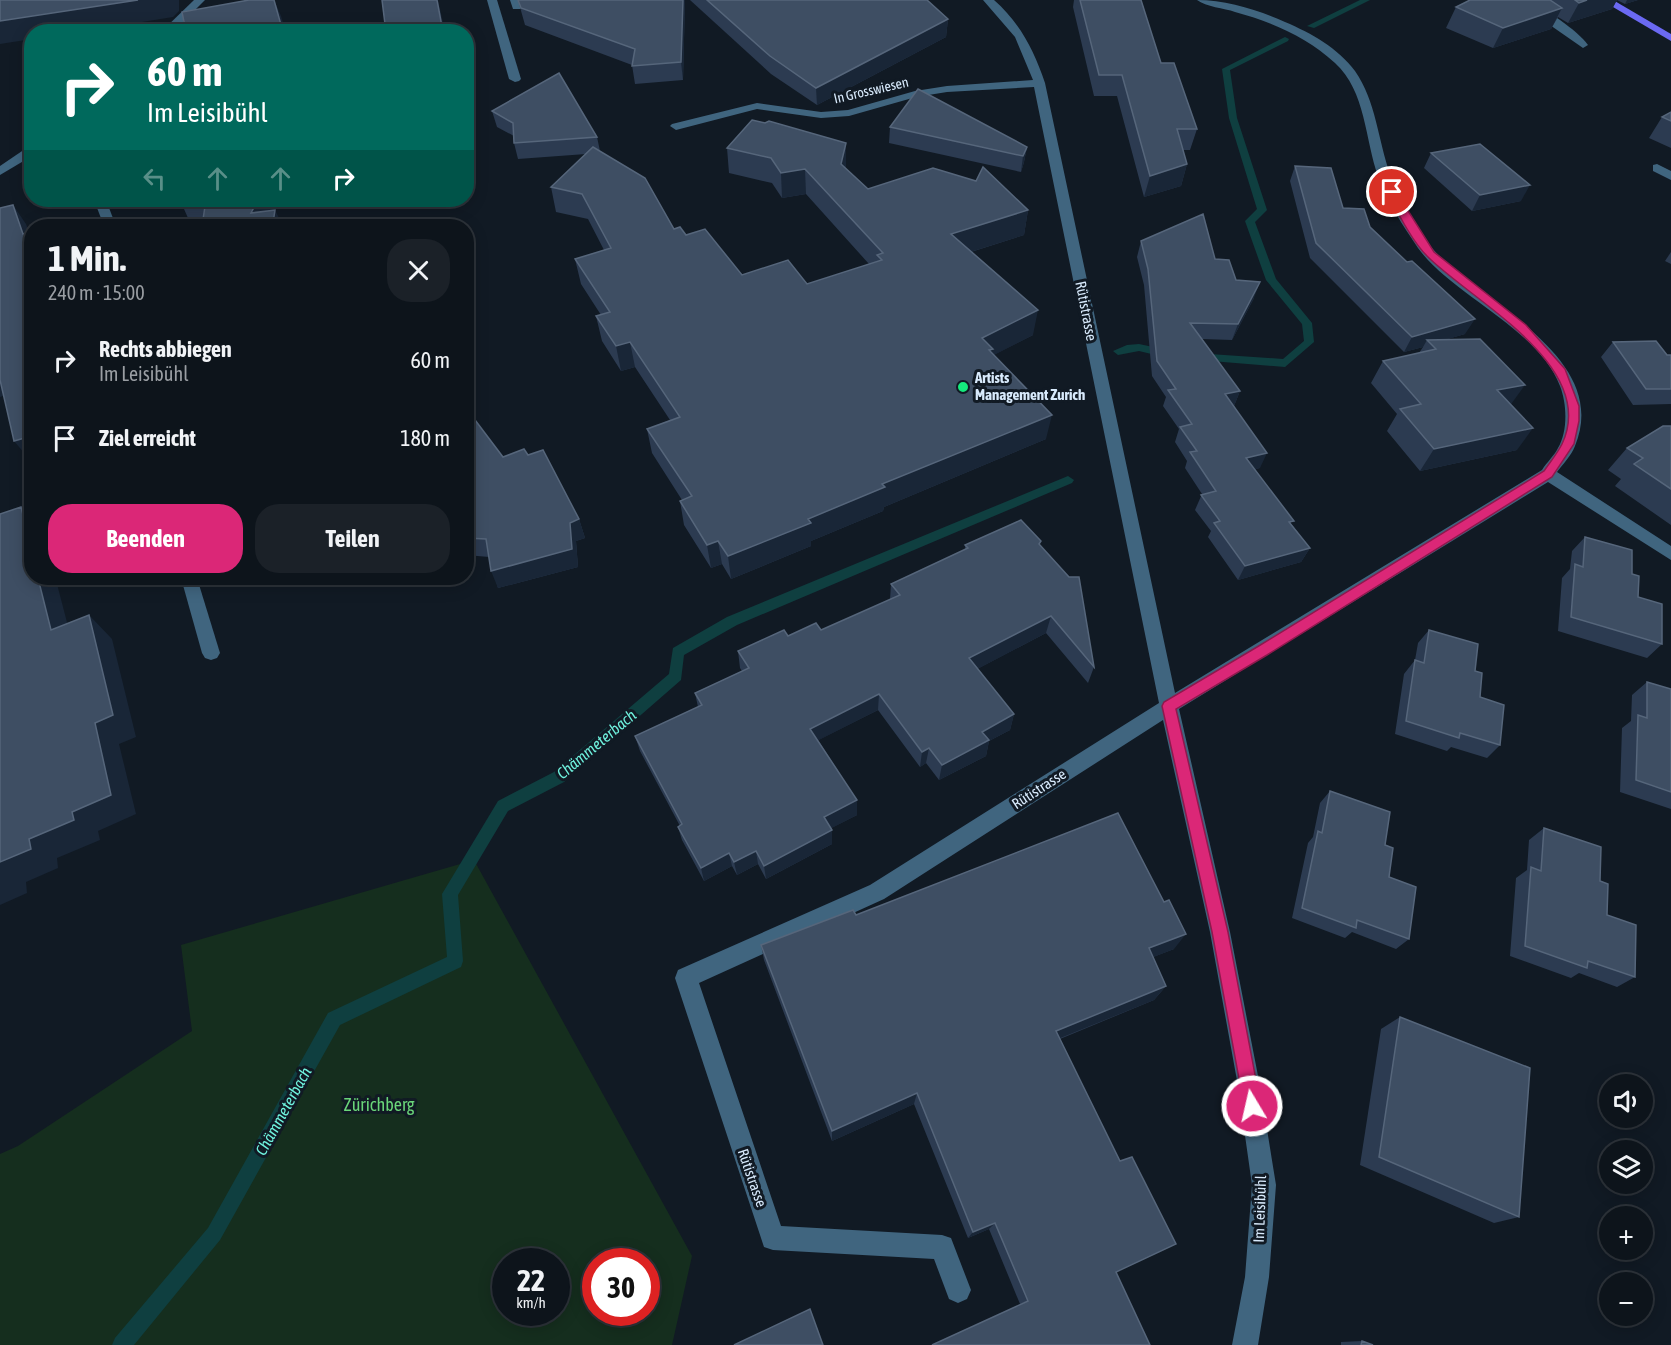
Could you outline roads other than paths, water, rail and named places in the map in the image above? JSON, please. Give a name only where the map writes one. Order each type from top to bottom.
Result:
[{"type":"main road","points":[[1606,0],[1671,38]]},
{"type":"street","points":[[174,24],[200,0]]},
{"type":"street","points":[[492,0],[515,79]]},
{"type":"street","name":"Rütistrasse","points":[[958,1290],[942,1247],[773,1238],[686,978],[878,892],[1168,706],[1039,83],[1032,57],[1019,32],[988,0]]},
{"type":"street","points":[[1168,706],[1262,651],[1548,474],[1568,444],[1574,421],[1574,406],[1559,369],[1522,328],[1431,255],[1400,208],[1384,175],[1369,118],[1359,91],[1343,64],[1317,44],[1281,24],[1237,8],[1202,0]]},
{"type":"street","points":[[1519,0],[1572,34],[1583,45]]},
{"type":"street","name":"In Grosswiesen","points":[[676,126],[757,106],[831,115],[849,113],[915,94],[947,89],[1039,83]]},
{"type":"street","points":[[0,171],[24,155]]},
{"type":"street","points":[[1657,168],[1671,176]]},
{"type":"street","points":[[1548,474],[1671,554]]},
{"type":"street","points":[[191,585],[211,653]]},
{"type":"street","name":"Im Leisibühl","points":[[1168,706],[1220,932],[1249,1086],[1264,1185],[1257,1277],[1245,1345]]},
{"type":"waterway","points":[[1311,26],[1366,0]]},
{"type":"waterway","points":[[1199,356],[1285,363],[1309,342],[1307,323],[1271,280],[1250,221],[1262,210],[1233,118],[1226,69],[1285,39]]},
{"type":"waterway","points":[[1118,351],[1139,348],[1168,354]]},
{"type":"waterway","name":"Chämmeterbach","points":[[122,1345],[214,1234],[334,1019],[455,961],[450,894],[503,806],[559,777],[676,676],[678,652],[732,621],[1068,480]]},
{"type":"place","name":"Artists Management Zurich","points":[[963,387]]},
{"type":"park label","name":"Zürichberg","points":[[379,1105]]}]
